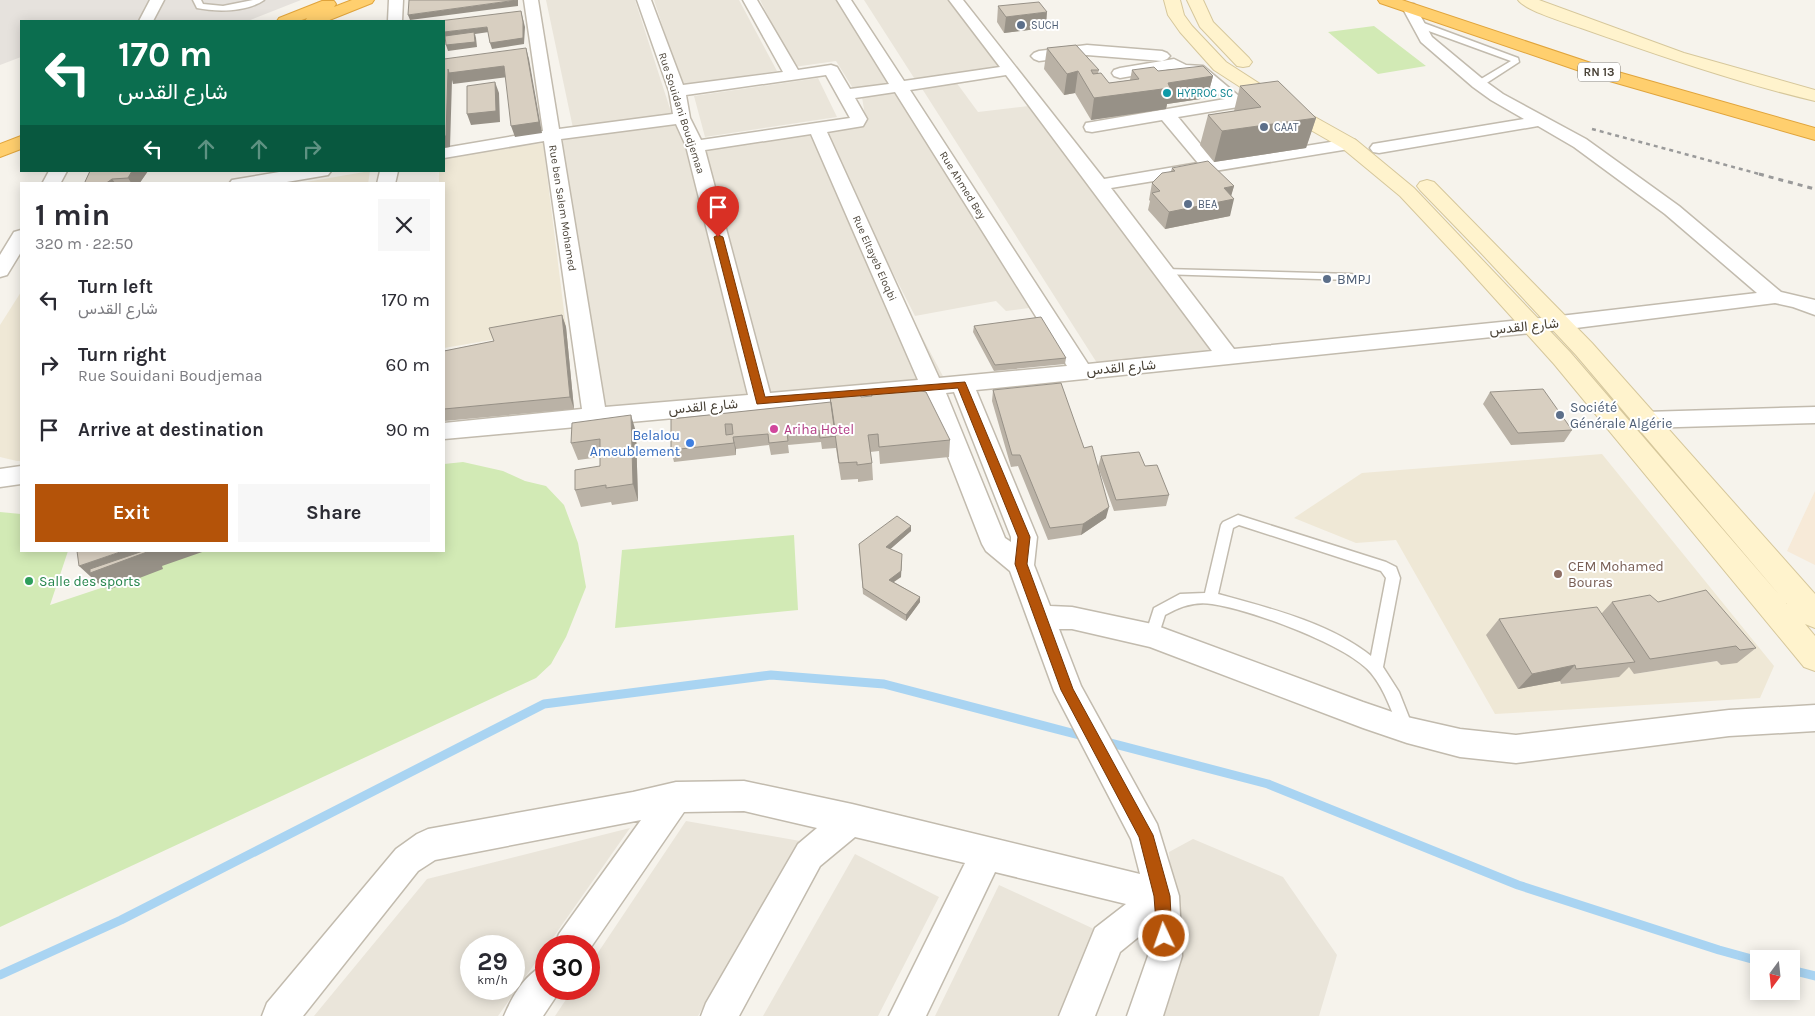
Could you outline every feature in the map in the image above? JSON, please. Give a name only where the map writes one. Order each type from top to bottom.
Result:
[{"type":"highway","points":[[288,20],[339,0]]},
{"type":"highway","points":[[316,20],[366,0]]},
{"type":"highway","name":"RN 13","points":[[1386,0],[1612,76],[1815,134]]},
{"type":"highway","name":"RN 13","points":[[1427,0],[1685,86],[1815,123]]},
{"type":"highway","points":[[0,138],[20,129]]},
{"type":"highway","points":[[0,151],[20,142]]},
{"type":"main road","points":[[1172,0],[1176,15],[1186,30],[1220,66],[1379,148],[1394,157],[1425,184],[1560,323],[1815,615]]},
{"type":"main road","points":[[1195,0],[1206,24],[1238,58],[1271,82],[1290,102],[1349,144],[1407,192],[1562,358],[1815,658]]},
{"type":"main road","points":[[1526,0],[1547,10],[1678,57],[1815,96]]},
{"type":"main road","points":[[1542,0],[1678,49],[1815,88]]},
{"type":"street","points":[[147,20],[157,0]]},
{"type":"street","points":[[395,20],[396,0]]},
{"type":"street","name":"Rue ben Salem Mohamed","points":[[531,0],[595,416]]},
{"type":"street","name":"Rue Souidani Boudjemaa","points":[[644,0],[677,92],[682,118],[695,146],[761,401]]},
{"type":"street","points":[[750,0],[792,74]]},
{"type":"street","name":"Rue Ahmed Bey","points":[[844,0],[1080,371]]},
{"type":"street","points":[[956,0],[1099,185],[1228,357]]},
{"type":"street","points":[[1408,8],[1426,39],[1479,84],[1580,143],[1672,210],[1775,297]]},
{"type":"street","points":[[1039,56],[1087,50],[1166,57],[1183,70],[1197,69],[1238,102],[1092,127]]},
{"type":"street","points":[[1120,73],[1174,64]]},
{"type":"street","points":[[677,92],[792,74],[831,70],[859,121],[817,129],[695,146]]},
{"type":"street","points":[[846,95],[1010,70]]},
{"type":"street","points":[[1166,114],[1210,167]]},
{"type":"street","points":[[445,152],[551,135],[682,118]]},
{"type":"street","points":[[1379,148],[1540,121]]},
{"type":"street","name":"Rue Eltayeb Eloqbi","points":[[817,129],[932,387],[995,544],[1021,564]]},
{"type":"street","points":[[1099,185],[1349,144]]},
{"type":"street","points":[[251,182],[316,172]]},
{"type":"street","points":[[0,271],[11,248]]},
{"type":"street","name":"شارع القدس","points":[[445,431],[962,384],[1532,326],[1775,297],[1806,304]]},
{"type":"street","points":[[962,384],[1024,537],[1021,564],[1068,690],[1146,835],[1162,896],[1165,956],[1145,1016]]},
{"type":"street","points":[[1645,420],[1815,415]]},
{"type":"street","points":[[0,478],[20,475]]},
{"type":"street","points":[[1040,618],[1072,618],[1152,636],[1407,730],[1460,743],[1516,748],[1729,723],[1815,718]]},
{"type":"street","points":[[280,1016],[407,860],[428,845],[633,807],[676,797],[744,796],[852,819],[1162,896]]},
{"type":"street","points":[[579,935],[676,797]]},
{"type":"street","points":[[719,1016],[809,855],[852,819]]},
{"type":"street","points":[[907,1016],[987,854]]},
{"type":"street","points":[[1077,1016],[1107,940],[1162,896]]},
{"type":"street","points":[[522,1016],[535,998]]},
{"type":"lane","points":[[197,0],[200,6],[227,9],[260,0]]},
{"type":"lane","points":[[1418,24],[1515,60],[1516,62],[1479,84]]},
{"type":"lane","points":[[1164,272],[1352,277]]},
{"type":"lane","points":[[1211,598],[1227,525],[1238,520],[1386,567],[1391,572],[1393,578],[1376,668]]},
{"type":"lane","points":[[1152,636],[1159,612],[1180,600],[1211,598],[1281,617],[1351,648],[1376,668],[1394,697],[1407,730]]},
{"type":"shaded area","points":[[0,0],[301,0],[251,20],[20,20],[20,57],[0,65]]},
{"type":"shaded area","points":[[546,0],[635,0],[672,115],[573,128]]},
{"type":"shaded area","points":[[654,0],[739,0],[777,71],[682,86]]},
{"type":"shaded area","points":[[760,0],[836,0],[890,84],[854,90],[836,61],[794,67]]},
{"type":"shaded area","points":[[864,0],[949,0],[1004,73],[916,81]]},
{"type":"shaded area","points":[[818,78],[837,117],[705,137],[694,96]]},
{"type":"shaded area","points":[[956,82],[978,112],[1029,106],[1211,352],[1097,363],[921,87]]},
{"type":"shaded area","points":[[894,91],[1029,308],[1006,311],[996,301],[915,316],[820,130],[866,122],[862,97]]},
{"type":"shaded area","points":[[679,116],[763,399],[595,412],[559,136]]},
{"type":"shaded area","points":[[814,134],[945,380],[764,398],[696,147]]},
{"type":"shaded area","points":[[543,143],[566,327],[445,348],[445,182],[439,182],[439,172],[445,172],[445,158]]},
{"type":"shaded area","points":[[364,172],[370,172],[368,182],[306,182]]},
{"type":"shaded area","points":[[20,294],[20,461],[0,457],[0,325]]},
{"type":"shaded area","name":"CEM Mohamed Bouras","points":[[1602,454],[1774,666],[1760,698],[1495,714],[1396,540],[1356,543],[1294,518],[1362,473]],"holes":[[[1634,611],[1737,663],[1717,661],[1634,674]],[[1583,623],[1618,677],[1561,684],[1560,681]]]},
{"type":"shaded area","points":[[1815,491],[1815,565],[1787,551]]},
{"type":"shaded area","points":[[686,821],[800,841],[698,1016],[555,1016],[566,1000],[600,1000],[600,950]]},
{"type":"shaded area","points":[[630,828],[555,935],[535,935],[535,963],[525,978],[525,935],[460,935],[460,1000],[509,1000],[498,1016],[314,1016],[427,879]]},
{"type":"shaded area","points":[[1193,839],[1283,877],[1337,955],[1319,1016],[1163,1016],[1178,954],[1169,852]]},
{"type":"shaded area","points":[[855,854],[939,897],[878,1016],[763,1016]]},
{"type":"shaded area","points":[[999,885],[1094,929],[1058,1016],[935,1016]]},
{"type":"green space","points":[[1374,26],[1426,66],[1378,74],[1328,32]]},
{"type":"green space","points":[[463,462],[503,471],[525,481],[546,486],[564,505],[578,543],[586,587],[566,637],[551,664],[536,678],[0,927],[0,512],[20,514],[20,552],[68,552],[50,605],[107,586],[144,552],[445,552],[445,464]]},
{"type":"green space","points":[[794,535],[798,610],[615,628],[622,550]]},
{"type":"building","points":[[409,0],[517,0],[408,15]]},
{"type":"building","points":[[1039,2],[1047,12],[1006,17],[998,6]]},
{"type":"building","points":[[521,11],[523,38],[490,43],[487,27],[445,32],[445,20]]},
{"type":"building","points":[[474,32],[475,42],[446,45],[445,36]]},
{"type":"building","points":[[1076,45],[1099,70],[1091,70],[1093,74],[1101,73],[1109,83],[1139,79],[1132,70],[1154,67],[1158,71],[1203,66],[1213,76],[1168,83],[1170,88],[1094,98],[1078,71],[1067,74],[1047,48]]},
{"type":"building","points":[[526,48],[539,122],[511,126],[504,66],[449,73],[448,69],[445,136],[445,59]]},
{"type":"building","points":[[1278,81],[1316,118],[1222,131],[1208,115],[1261,107],[1240,86]]},
{"type":"building","points":[[495,82],[496,111],[467,114],[467,86]]},
{"type":"building","points":[[1208,161],[1234,186],[1224,188],[1234,199],[1169,212],[1152,193],[1160,191],[1152,183],[1162,173],[1175,171],[1172,168]]},
{"type":"building","points":[[90,172],[131,172],[128,178],[112,179],[108,182],[85,182]]},
{"type":"building","points":[[562,315],[570,397],[445,409],[445,351],[494,341],[489,328]]},
{"type":"building","points":[[1041,317],[1066,358],[995,365],[974,326]]},
{"type":"building","points":[[1061,383],[1084,448],[1092,446],[1109,507],[1083,524],[1050,528],[1020,455],[1012,455],[993,390]]},
{"type":"building","points":[[910,388],[926,392],[950,440],[879,447],[878,434],[868,435],[872,463],[857,465],[857,462],[839,463],[830,397],[860,393],[861,397],[872,396],[871,392]]},
{"type":"building","points":[[1543,389],[1572,430],[1518,433],[1490,392]]},
{"type":"building","points":[[831,402],[836,436],[820,438],[819,430],[787,433],[788,441],[769,443],[768,434],[733,437],[734,443],[671,450],[671,419]],"holes":[[[725,424],[732,424],[733,434],[726,435]]]},
{"type":"building","points":[[631,415],[633,484],[606,488],[606,485],[575,490],[575,470],[600,466],[600,439],[571,443],[572,423]]},
{"type":"building","points":[[1139,452],[1145,466],[1157,465],[1169,495],[1116,500],[1101,456]]},
{"type":"building","points":[[897,516],[911,526],[886,547],[902,554],[901,571],[889,580],[920,597],[906,615],[863,588],[859,544]]},
{"type":"building","points":[[77,552],[120,552],[79,566]]},
{"type":"building","points":[[140,552],[147,552],[90,573],[90,569]]},
{"type":"building","points":[[1706,590],[1756,648],[1740,650],[1736,646],[1650,659],[1612,602],[1650,595],[1658,602]]},
{"type":"building","points":[[1597,607],[1635,662],[1576,669],[1575,665],[1532,674],[1499,619]]},
{"type":"waterway","points":[[0,975],[121,920],[544,704],[771,675],[884,684],[1083,736]]},
{"type":"waterway","points":[[1103,741],[1268,784],[1518,885],[1750,959]]},
{"type":"waterway","points":[[1800,972],[1815,976]]},
{"type":"railway","points":[[1592,129],[1763,175]]},
{"type":"railway","points":[[1759,174],[1815,189]]},
{"type":"place","name":"SUCH","points":[[1021,25]]},
{"type":"place","name":"HYPROC SC","points":[[1167,93]]},
{"type":"place","name":"CAAT","points":[[1264,127]]},
{"type":"place","name":"BEA","points":[[1188,204]]},
{"type":"place","name":"BMPJ","points":[[1327,279]]},
{"type":"place","name":"Société Générale Algérie","points":[[1560,415]]},
{"type":"place","name":"Ariha Hotel","points":[[774,429]]},
{"type":"place","name":"Belalou Ameublement","points":[[690,443]]},
{"type":"place","name":"CEM Mohamed Bouras","points":[[1558,574]]},
{"type":"place","name":"Salle des sports","points":[[29,581]]},
{"type":"route","points":[[718,237],[761,401],[962,384],[1024,537],[1021,564],[1068,690],[1146,835],[1162,896],[1164,936]]}]
